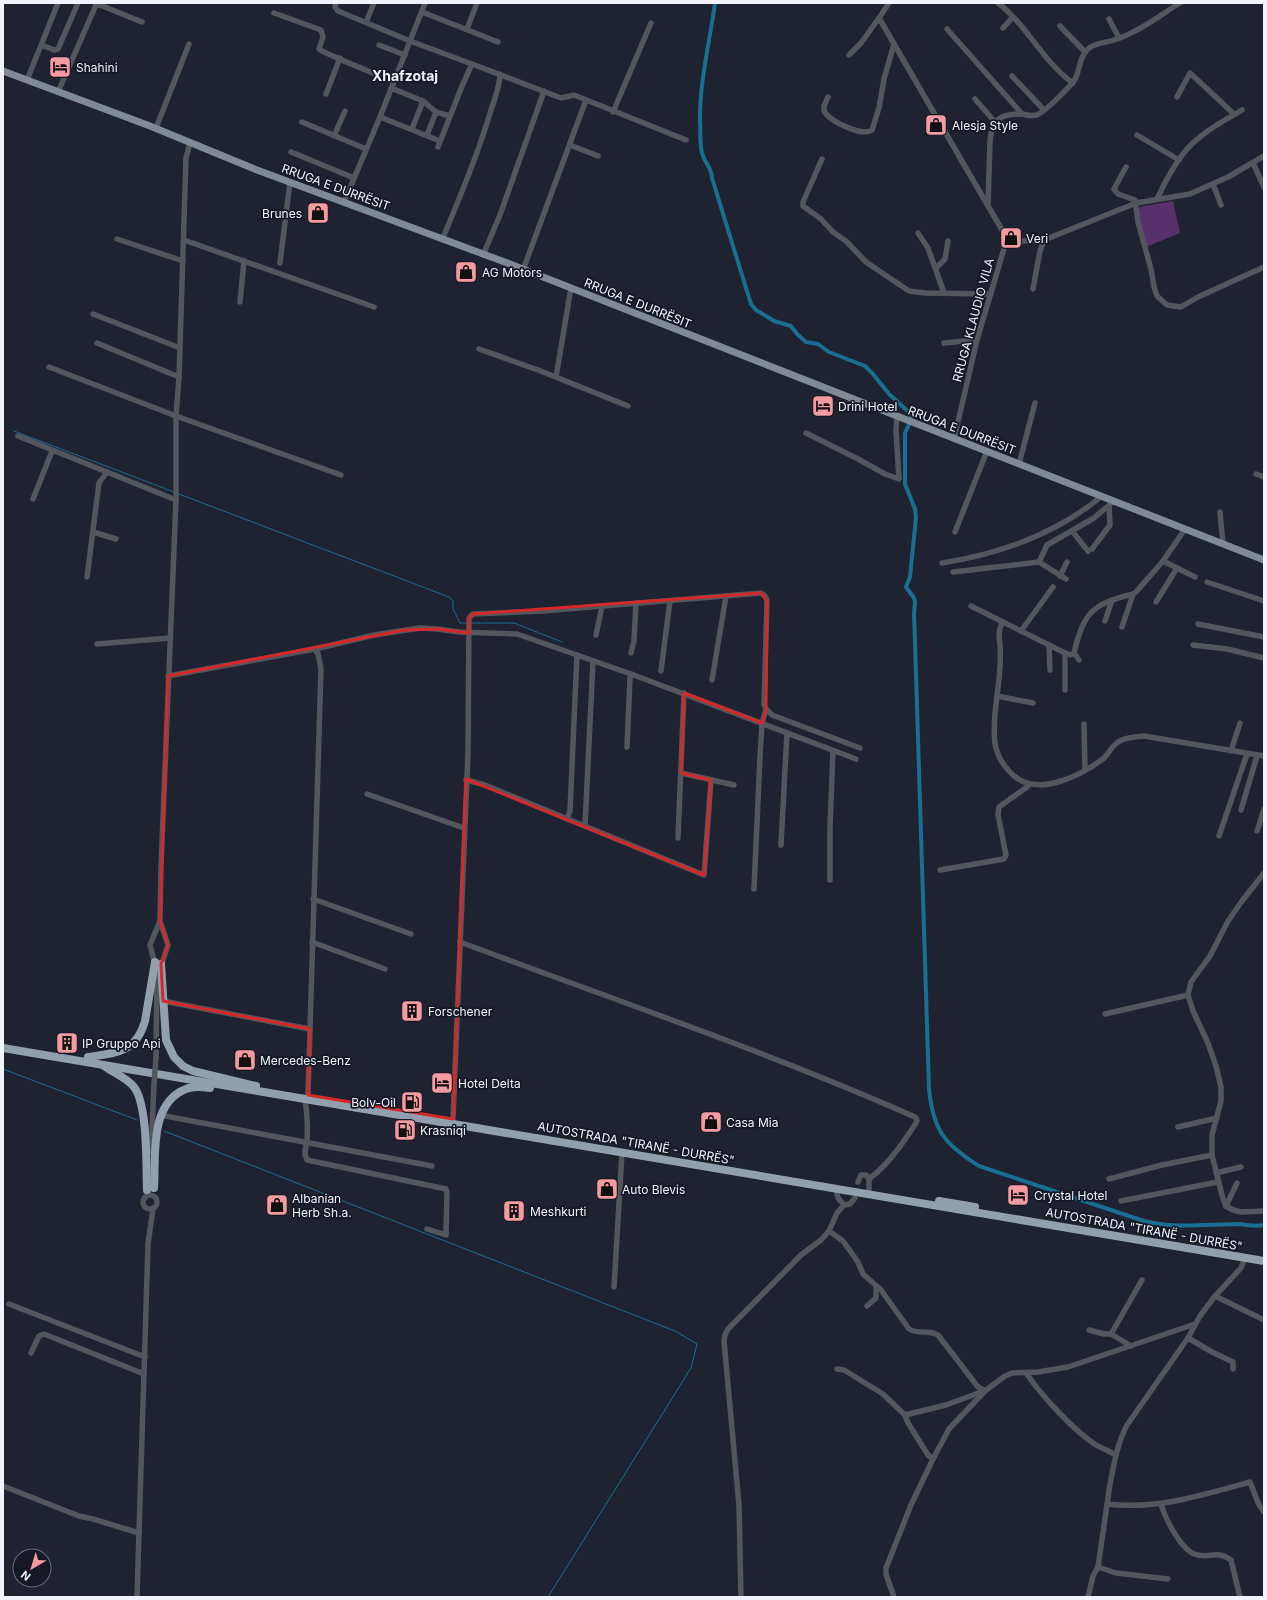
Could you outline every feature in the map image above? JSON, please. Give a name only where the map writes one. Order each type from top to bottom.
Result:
[{"type":"highway","points":[[158,963],[166,1040],[171,1053],[178,1062],[194,1071],[256,1086]]},
{"type":"highway","points":[[88,1057],[122,1051],[138,1039],[146,1021],[158,963]]},
{"type":"highway","name":"AUTOSTRADA \"TIRANË - DURRËS\"","points":[[3,1043],[256,1086],[307,1097],[622,1153],[1264,1261]]},
{"type":"highway","name":"AUTOSTRADA \"TIRANË - DURRËS\"","points":[[3,1048],[238,1088],[453,1119],[1264,1256]]},
{"type":"highway","points":[[102,1065],[133,1086],[141,1100],[149,1189]]},
{"type":"highway","points":[[149,1189],[160,1115],[174,1097],[186,1089],[199,1087],[229,1089],[238,1088]]},
{"type":"main road","name":"RRUGA E DURRËSIT","points":[[3,71],[156,128],[190,143],[290,182],[571,288],[1264,560]]},
{"type":"street","points":[[27,80],[58,3]]},
{"type":"street","points":[[42,45],[54,50],[58,49],[78,3]]},
{"type":"street","points":[[336,3],[335,7],[338,11],[410,41],[561,98],[574,95],[686,140]]},
{"type":"street","points":[[366,22],[374,3]]},
{"type":"street","points":[[344,202],[425,3]]},
{"type":"street","points":[[467,29],[477,3]]},
{"type":"street","points":[[849,55],[861,43],[889,3]]},
{"type":"street","points":[[998,3],[1029,35],[1060,73],[1072,83]]},
{"type":"street","points":[[988,206],[990,131],[994,121],[1002,117],[1022,114],[1037,114],[1044,110],[1072,83],[1087,49],[1119,38],[1145,26],[1180,3]]},
{"type":"street","points":[[58,92],[96,5],[100,5],[142,22]]},
{"type":"street","points":[[422,12],[498,42]]},
{"type":"street","points":[[274,13],[321,30],[323,35],[319,47],[320,50],[394,82]]},
{"type":"street","points":[[1003,28],[1013,17]]},
{"type":"street","points":[[879,18],[1005,235],[1006,242],[1044,240],[1136,203],[1156,199],[1180,197],[1190,194],[1213,184],[1264,156]]},
{"type":"street","points":[[1109,19],[1119,38]]},
{"type":"street","points":[[614,112],[651,23]]},
{"type":"street","points":[[1060,26],[1085,52]]},
{"type":"street","points":[[947,29],[1022,114]]},
{"type":"street","points":[[156,128],[189,44]]},
{"type":"street","points":[[828,97],[824,106],[824,111],[831,119],[842,125],[863,132],[872,130],[878,113],[884,79],[894,44]]},
{"type":"street","points":[[379,45],[405,55]]},
{"type":"street","points":[[326,94],[340,58]]},
{"type":"street","points":[[438,147],[472,64]]},
{"type":"street","points":[[1177,97],[1190,73],[1234,114]]},
{"type":"street","points":[[442,240],[488,122],[500,81],[500,74]]},
{"type":"street","points":[[1012,76],[1044,110]]},
{"type":"street","points":[[391,88],[423,101],[436,112],[450,116]]},
{"type":"street","points":[[483,255],[500,215],[544,91]]},
{"type":"street","points":[[975,99],[994,121]]},
{"type":"street","points":[[523,270],[586,100]]},
{"type":"street","points":[[412,129],[423,101]]},
{"type":"street","points":[[1156,199],[1179,160],[1188,148],[1212,127],[1242,110]]},
{"type":"street","points":[[334,136],[345,111]]},
{"type":"street","points":[[427,134],[436,112]]},
{"type":"street","points":[[380,116],[427,134],[440,141]]},
{"type":"street","points":[[302,122],[366,149]]},
{"type":"street","points":[[1137,135],[1179,160]]},
{"type":"street","points":[[150,1226],[147,1209],[143,1203],[149,1189],[156,1057],[158,963],[150,945],[160,921],[168,676],[176,496],[176,416],[179,377],[186,158],[190,143]]},
{"type":"street","points":[[570,145],[598,156]]},
{"type":"street","points":[[291,152],[354,178]]},
{"type":"street","points":[[822,159],[803,202],[803,206],[821,219],[833,232],[846,241],[866,262],[905,289],[914,293],[991,294]]},
{"type":"street","points":[[1253,163],[1264,187]]},
{"type":"street","points":[[1126,167],[1114,189],[1118,194],[1133,198],[1136,203],[1138,222],[1151,269],[1154,287],[1157,296],[1162,302],[1167,305],[1181,307],[1198,297],[1264,267]]},
{"type":"street","points":[[280,263],[290,182]]},
{"type":"street","points":[[1213,184],[1221,205]]},
{"type":"street","points":[[918,233],[928,248],[944,293]]},
{"type":"street","points":[[117,239],[183,261]]},
{"type":"street","points":[[184,240],[374,307]]},
{"type":"street","points":[[1034,289],[1040,251],[1044,240]]},
{"type":"street","points":[[936,268],[945,259],[948,241]]},
{"type":"street","name":"RRUGA KLAUDIO VILA","points":[[954,438],[977,340],[1006,242]]},
{"type":"street","points":[[240,302],[244,262]]},
{"type":"street","points":[[556,377],[571,288]]},
{"type":"street","points":[[93,314],[180,348]]},
{"type":"street","points":[[944,343],[977,340]]},
{"type":"street","points":[[97,343],[179,377]]},
{"type":"street","points":[[479,349],[556,377],[628,406]]},
{"type":"street","points":[[49,367],[176,416],[341,475]]},
{"type":"street","points":[[1019,464],[1035,403]]},
{"type":"street","points":[[806,432],[885,474],[899,479],[896,430],[900,417]]},
{"type":"street","points":[[18,436],[107,472],[176,496]]},
{"type":"street","points":[[33,499],[52,451]]},
{"type":"street","points":[[955,532],[986,451]]},
{"type":"street","points":[[87,577],[99,483],[107,472]]},
{"type":"street","points":[[1256,474],[1264,477]]},
{"type":"street","points":[[942,563],[970,559],[1041,535],[1064,522],[1102,496]]},
{"type":"street","points":[[1039,562],[1047,545],[1060,536],[1094,518],[1114,500]]},
{"type":"street","points":[[1072,531],[1090,550],[1110,525],[1109,506]]},
{"type":"street","points":[[1220,512],[1223,544]]},
{"type":"street","points":[[1122,627],[1133,594],[1163,561],[1186,529]]},
{"type":"street","points":[[93,532],[116,539]]},
{"type":"street","points":[[1163,561],[1195,577]]},
{"type":"street","points":[[953,572],[1039,562],[1066,579]]},
{"type":"street","points":[[1060,576],[1067,562]]},
{"type":"street","points":[[1156,602],[1177,568]]},
{"type":"street","points":[[1207,582],[1264,601]]},
{"type":"street","points":[[1022,631],[1053,587]]},
{"type":"street","points":[[453,1119],[466,780],[469,616],[474,614],[542,611],[761,593],[765,596],[767,601],[764,704],[766,709],[772,715],[860,748]]},
{"type":"street","points":[[1079,660],[1074,653],[1076,643],[1090,613],[1102,603],[1133,594]]},
{"type":"street","points":[[712,680],[726,596]]},
{"type":"street","points":[[1105,621],[1112,600]]},
{"type":"street","points":[[661,671],[670,601]]},
{"type":"street","points":[[631,653],[634,641],[636,603]]},
{"type":"street","points":[[596,635],[602,606]]},
{"type":"street","points":[[971,606],[1065,653],[1071,655],[1074,653]]},
{"type":"street","points":[[1003,622],[999,631],[1001,670],[994,731],[996,750],[1002,764],[1006,770],[1016,778],[1029,784],[1063,781],[1085,770],[1105,757],[1118,742],[1144,736],[1264,756]]},
{"type":"street","points":[[1198,624],[1264,637]]},
{"type":"street","points":[[168,676],[315,649],[374,635],[420,628],[469,627],[525,636],[684,693],[856,759]]},
{"type":"street","points":[[98,644],[170,638]]},
{"type":"street","points":[[1193,644],[1227,649],[1264,658]]},
{"type":"street","points":[[1049,645],[1050,670]]},
{"type":"street","points":[[315,649],[320,661],[321,669],[307,1097],[308,1114],[304,1155],[309,1161],[446,1189],[446,1235],[427,1229]]},
{"type":"street","points":[[1065,653],[1065,690]]},
{"type":"street","points":[[567,819],[570,811],[577,655]]},
{"type":"street","points":[[585,826],[593,661]]},
{"type":"street","points":[[627,747],[631,674]]},
{"type":"street","points":[[678,838],[684,693]]},
{"type":"street","points":[[997,696],[1033,703]]},
{"type":"street","points":[[754,889],[762,723],[766,709]]},
{"type":"street","points":[[1231,751],[1240,723]]},
{"type":"street","points":[[1084,724],[1085,770]]},
{"type":"street","points":[[781,845],[787,733]]},
{"type":"street","points":[[830,880],[830,827],[833,751]]},
{"type":"street","points":[[1218,836],[1246,754]]},
{"type":"street","points":[[1241,810],[1257,756]]},
{"type":"street","points":[[681,773],[734,785]]},
{"type":"street","points":[[466,780],[478,782],[704,875],[711,780]]},
{"type":"street","points":[[940,870],[1004,859],[1006,855],[998,815],[999,807],[1003,802],[1027,788],[1029,784]]},
{"type":"street","points":[[367,794],[464,828]]},
{"type":"street","points":[[1257,831],[1264,809]]},
{"type":"street","points":[[1264,874],[1228,921],[1210,956],[1191,982],[1188,995],[1193,1011],[1208,1043],[1221,1087],[1217,1118],[1212,1135],[1212,1155],[1218,1182],[1226,1206],[1241,1212],[1264,1211]]},
{"type":"street","points":[[313,899],[411,934]]},
{"type":"street","points":[[158,963],[168,948],[160,921]]},
{"type":"street","points":[[154,938],[162,937],[166,939]]},
{"type":"street","points":[[312,942],[384,969]]},
{"type":"street","points":[[460,942],[674,1020],[869,1097],[915,1117],[917,1120],[916,1123],[902,1144],[884,1166],[869,1179]]},
{"type":"street","points":[[153,952],[158,955],[165,953]]},
{"type":"street","points":[[1105,1014],[1188,995]]},
{"type":"street","points":[[163,1001],[310,1029]]},
{"type":"street","points":[[160,1115],[432,1166]]},
{"type":"street","points":[[1178,1127],[1217,1118]]},
{"type":"street","points":[[614,1287],[622,1153]]},
{"type":"street","points":[[1109,1179],[1162,1165],[1212,1155]]},
{"type":"street","points":[[1216,1173],[1241,1166]]},
{"type":"street","points":[[858,1182],[860,1177],[864,1174],[869,1179],[869,1189]]},
{"type":"street","points":[[1120,1201],[1218,1182]]},
{"type":"street","points":[[1226,1206],[1237,1183]]},
{"type":"street","points":[[137,1597],[148,1244],[153,1209],[157,1203],[157,1199],[149,1189]]},
{"type":"street","points":[[149,1189],[151,1195],[157,1199]]},
{"type":"street","points":[[836,1189],[838,1198],[844,1205]]},
{"type":"street","points":[[741,1597],[739,1505],[724,1341],[725,1335],[728,1329],[801,1255],[829,1232],[837,1213],[844,1205],[850,1204],[855,1198]]},
{"type":"street","points":[[147,1209],[153,1209]]},
{"type":"street","points":[[829,1232],[843,1241],[858,1262],[863,1274],[881,1290],[909,1329],[915,1332],[932,1332],[938,1335],[978,1387],[985,1391]]},
{"type":"street","points":[[1088,1597],[1093,1576],[1098,1567],[1107,1504],[1120,1438],[1188,1338],[1195,1324],[1215,1296],[1241,1268],[1245,1258]]},
{"type":"street","points":[[1111,1334],[1142,1280]]},
{"type":"street","points":[[867,1306],[876,1298],[876,1286]]},
{"type":"street","points":[[1215,1296],[1264,1320]]},
{"type":"street","points":[[9,1304],[145,1357]]},
{"type":"street","points":[[894,1597],[886,1574],[888,1561],[911,1505],[949,1430],[985,1391],[1005,1376],[1012,1373],[1054,1370],[1068,1367],[1195,1324]]},
{"type":"street","points":[[1089,1330],[1104,1334],[1111,1334],[1131,1346]]},
{"type":"street","points":[[31,1353],[39,1336],[44,1334],[144,1374]]},
{"type":"street","points":[[1188,1338],[1233,1362],[1234,1369]]},
{"type":"street","points":[[837,1369],[844,1370],[883,1394],[905,1414],[908,1423],[916,1436],[928,1455],[933,1459]]},
{"type":"street","points":[[1026,1373],[1037,1389],[1080,1432],[1096,1444],[1116,1455]]},
{"type":"street","points":[[905,1414],[946,1405],[985,1391]]},
{"type":"street","points":[[1107,1504],[1161,1504],[1250,1482],[1259,1505],[1264,1512]]},
{"type":"street","points":[[3,1486],[72,1514],[139,1533]]},
{"type":"street","points":[[1161,1504],[1166,1520],[1189,1551],[1197,1556],[1217,1554],[1225,1556],[1231,1560],[1240,1597]]},
{"type":"street","points":[[1098,1567],[1116,1574],[1168,1579]]},
{"type":"highlighted area","points":[[761,593],[767,601],[766,709],[762,723],[684,693],[681,773],[711,780],[704,875],[466,779],[453,1119],[308,1095],[310,1029],[163,1001],[161,964],[168,945],[160,921],[168,676],[404,630],[437,629],[469,633],[469,618],[473,614]]},
{"type":"shaded area","points":[[1173,201],[1180,233],[1146,247],[1139,220],[1139,207]]},
{"type":"waterway","points":[[715,3],[701,93],[701,148],[703,156],[711,172],[751,304],[756,310],[774,321],[791,326],[806,342],[818,344],[829,352],[865,366],[889,394],[912,415],[905,433],[905,484],[915,509],[916,517],[910,577],[906,587],[914,598],[915,602],[914,614],[929,1089],[937,1126],[949,1143],[979,1166],[1144,1221],[1168,1225],[1192,1226],[1240,1224],[1255,1226],[1264,1225]]},
{"type":"waterway","points":[[14,431],[174,492]]},
{"type":"waterway","points":[[179,494],[449,597],[453,601],[453,609],[460,623],[466,623]]},
{"type":"waterway","points":[[471,623],[514,623],[562,642]]},
{"type":"waterway","points":[[3,1069],[137,1120]]},
{"type":"waterway","points":[[164,1131],[675,1331],[697,1344],[691,1368],[548,1597]]},
{"type":"place","name":"Shahini","points":[[60,67]]},
{"type":"place","name":"Alesja Style","points":[[936,125]]},
{"type":"place","name":"Brunes","points":[[318,213]]},
{"type":"place","name":"Veri","points":[[1011,238]]},
{"type":"place","name":"AG Motors","points":[[466,272]]},
{"type":"place","name":"Drini Hotel","points":[[823,406]]},
{"type":"place","name":"Forschener","points":[[412,1011]]},
{"type":"place","name":"IP Gruppo Api","points":[[67,1043]]},
{"type":"place","name":"Mercedes-Benz","points":[[245,1060]]},
{"type":"place","name":"Hotel Delta","points":[[442,1083]]},
{"type":"place","name":"Bolv-Oil","points":[[412,1102]]},
{"type":"place","name":"Casa Mia","points":[[711,1122]]},
{"type":"place","name":"Krasniqi","points":[[405,1130]]},
{"type":"place","name":"Auto Blevis","points":[[607,1189]]},
{"type":"place","name":"Crystal Hotel","points":[[1018,1195]]},
{"type":"place","name":"Albanian Herb Sh.a.","points":[[277,1205]]},
{"type":"place","name":"Meshkurti","points":[[514,1211]]},
{"type":"district","name":"Xhafzotaj","points":[[405,75]]}]
